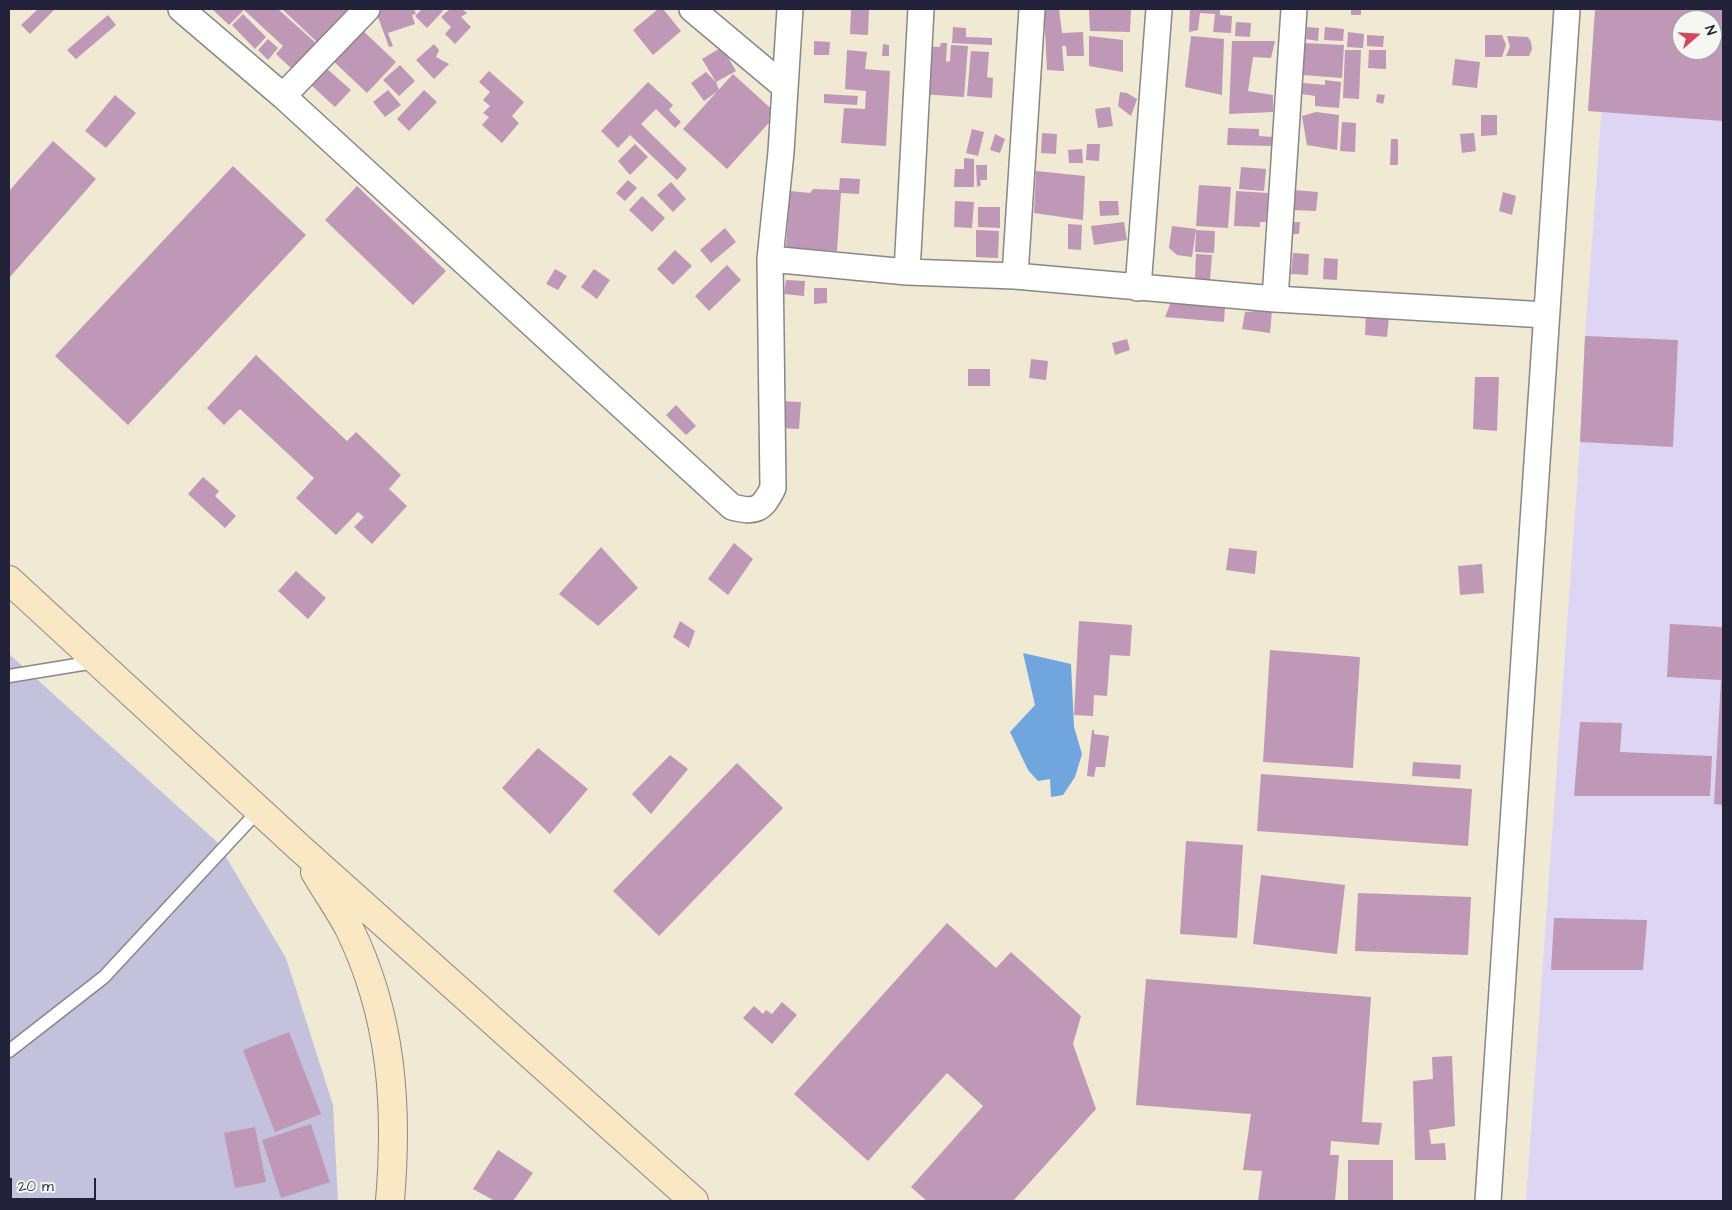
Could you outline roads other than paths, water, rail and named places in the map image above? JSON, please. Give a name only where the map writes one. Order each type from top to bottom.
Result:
[{"type":"main road","points":[[9,580],[302,850],[694,1201]]},
{"type":"main road","points":[[302,850],[349,928],[373,988],[388,1051],[394,1107],[394,1157],[390,1201]]},
{"type":"street","points":[[181,9],[283,96],[732,507],[749,511],[765,504],[773,488],[770,259],[786,87],[790,9]]},
{"type":"street","points":[[283,96],[367,9]]},
{"type":"street","points":[[692,9],[786,87]]},
{"type":"street","points":[[907,272],[921,9]]},
{"type":"street","points":[[1015,276],[1032,9]]},
{"type":"street","points":[[1138,288],[1159,9]]},
{"type":"street","points":[[1275,299],[1294,9]]},
{"type":"street","points":[[1488,1201],[1567,9]]},
{"type":"street","points":[[770,259],[907,272],[1015,276],[1275,299],[1546,315]]},
{"type":"lane","points":[[9,676],[97,661]]},
{"type":"lane","points":[[9,1051],[104,977],[259,810]]},
{"type":"water","points":[[1023,653],[1071,664],[1074,727],[1082,754],[1075,777],[1063,795],[1051,797],[1050,779],[1038,781],[1028,770],[1010,732],[1035,705]]}]
